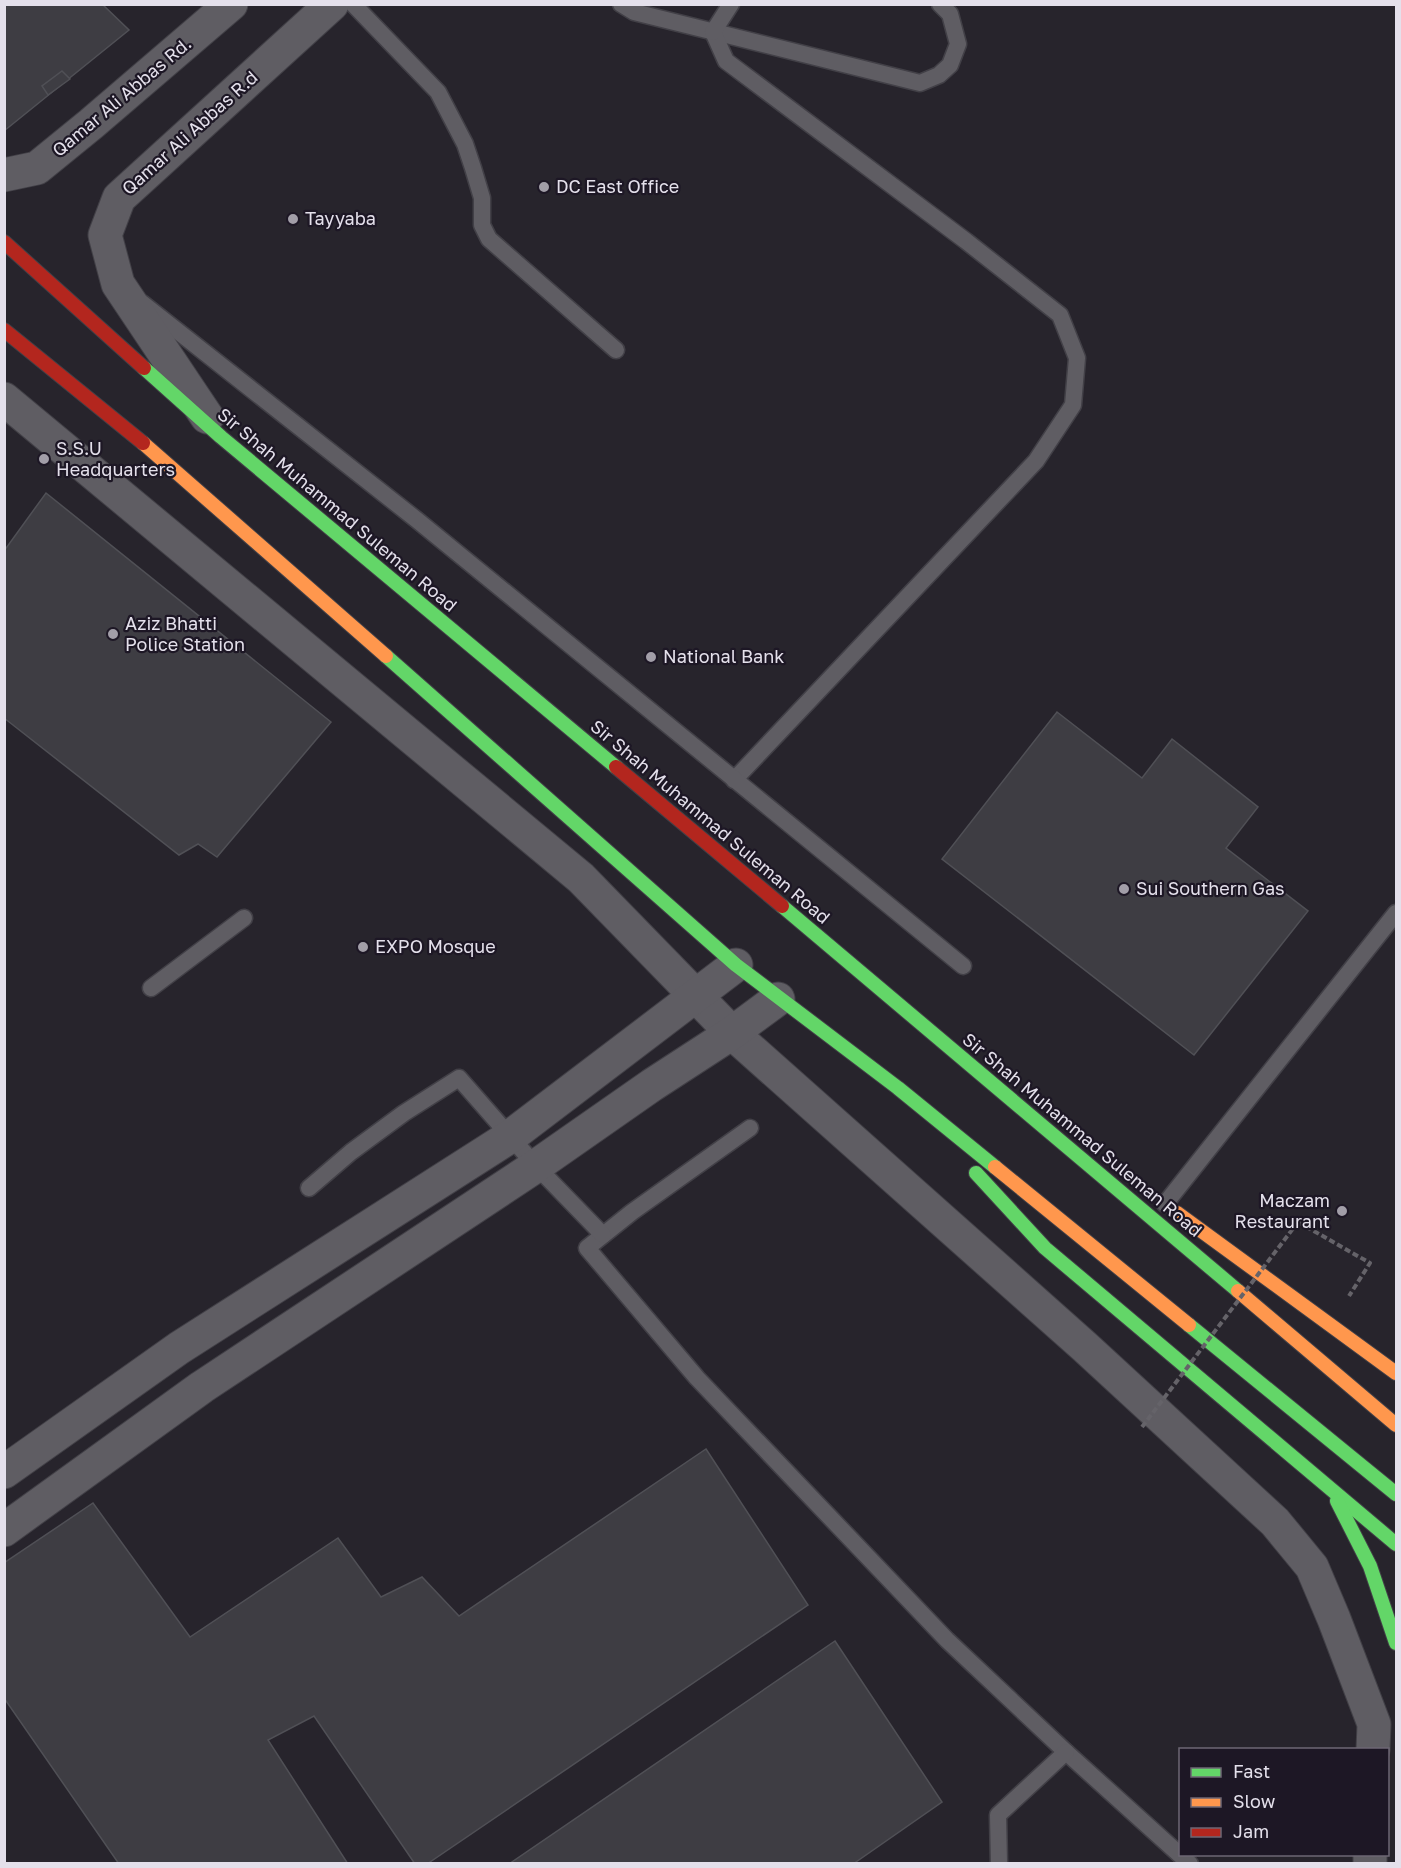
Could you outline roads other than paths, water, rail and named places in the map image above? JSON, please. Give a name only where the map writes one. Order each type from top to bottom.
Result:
[{"type":"highway","name":"Sir Shah Muhammad Suleman Road","points":[[4,242],[221,437],[955,1051],[1396,1425]]},
{"type":"highway","points":[[4,330],[150,448],[736,965],[898,1088],[1396,1494]]},
{"type":"highway","points":[[955,1051],[1098,1155]]},
{"type":"highway","points":[[898,1088],[1045,1248],[1396,1544]]},
{"type":"highway","points":[[1160,1201],[1396,1373]]},
{"type":"highway","points":[[1331,1489],[1370,1566],[1396,1643]]},
{"type":"street","name":"Qamar Ali Abbas Rd.","points":[[4,175],[37,168],[231,4]]},
{"type":"street","name":"Qamar Ali Abbas R.d","points":[[221,437],[118,284],[105,235],[119,198],[332,4]]},
{"type":"street","points":[[7,406],[581,878],[732,1033],[1085,1347],[1275,1522],[1312,1567],[1374,1724],[1373,1748]]},
{"type":"street","points":[[4,1472],[178,1348],[511,1136],[736,965]]},
{"type":"street","points":[[4,1530],[202,1387],[536,1166],[652,1085],[732,1033],[778,999]]},
{"type":"lane","points":[[354,4],[438,92],[465,144],[482,198],[482,225],[489,239],[616,350]]},
{"type":"lane","points":[[621,4],[634,12],[920,83],[939,75],[950,65],[958,44],[950,14],[940,4]]},
{"type":"lane","points":[[713,32],[731,4]]},
{"type":"lane","points":[[713,32],[726,61],[966,241],[1060,315],[1077,358],[1073,405],[1036,461],[734,780]]},
{"type":"lane","points":[[118,284],[408,512],[963,966]]},
{"type":"lane","points":[[1160,1201],[1396,913]]},
{"type":"lane","points":[[151,988],[244,918]]},
{"type":"lane","points":[[309,1188],[351,1152],[404,1113],[459,1078],[536,1166],[603,1235]]},
{"type":"lane","points":[[750,1128],[632,1212],[587,1248],[697,1378],[947,1640],[1066,1752],[1179,1853]]},
{"type":"lane","points":[[999,1863],[998,1815],[1066,1752]]},
{"type":"place","name":"DC East Office","points":[[544,187]]},
{"type":"place","name":"Tayyaba","points":[[293,219]]},
{"type":"place","name":"S.S.U Headquarters","points":[[44,459]]},
{"type":"place","name":"Aziz Bhatti Police Station","points":[[113,634]]},
{"type":"place","name":"National Bank","points":[[651,657]]},
{"type":"place","name":"Sui Southern Gas","points":[[1124,889]]},
{"type":"place","name":"EXPO Mosque","points":[[363,947]]},
{"type":"place","name":"Maczam Restaurant","points":[[1342,1211]]}]
